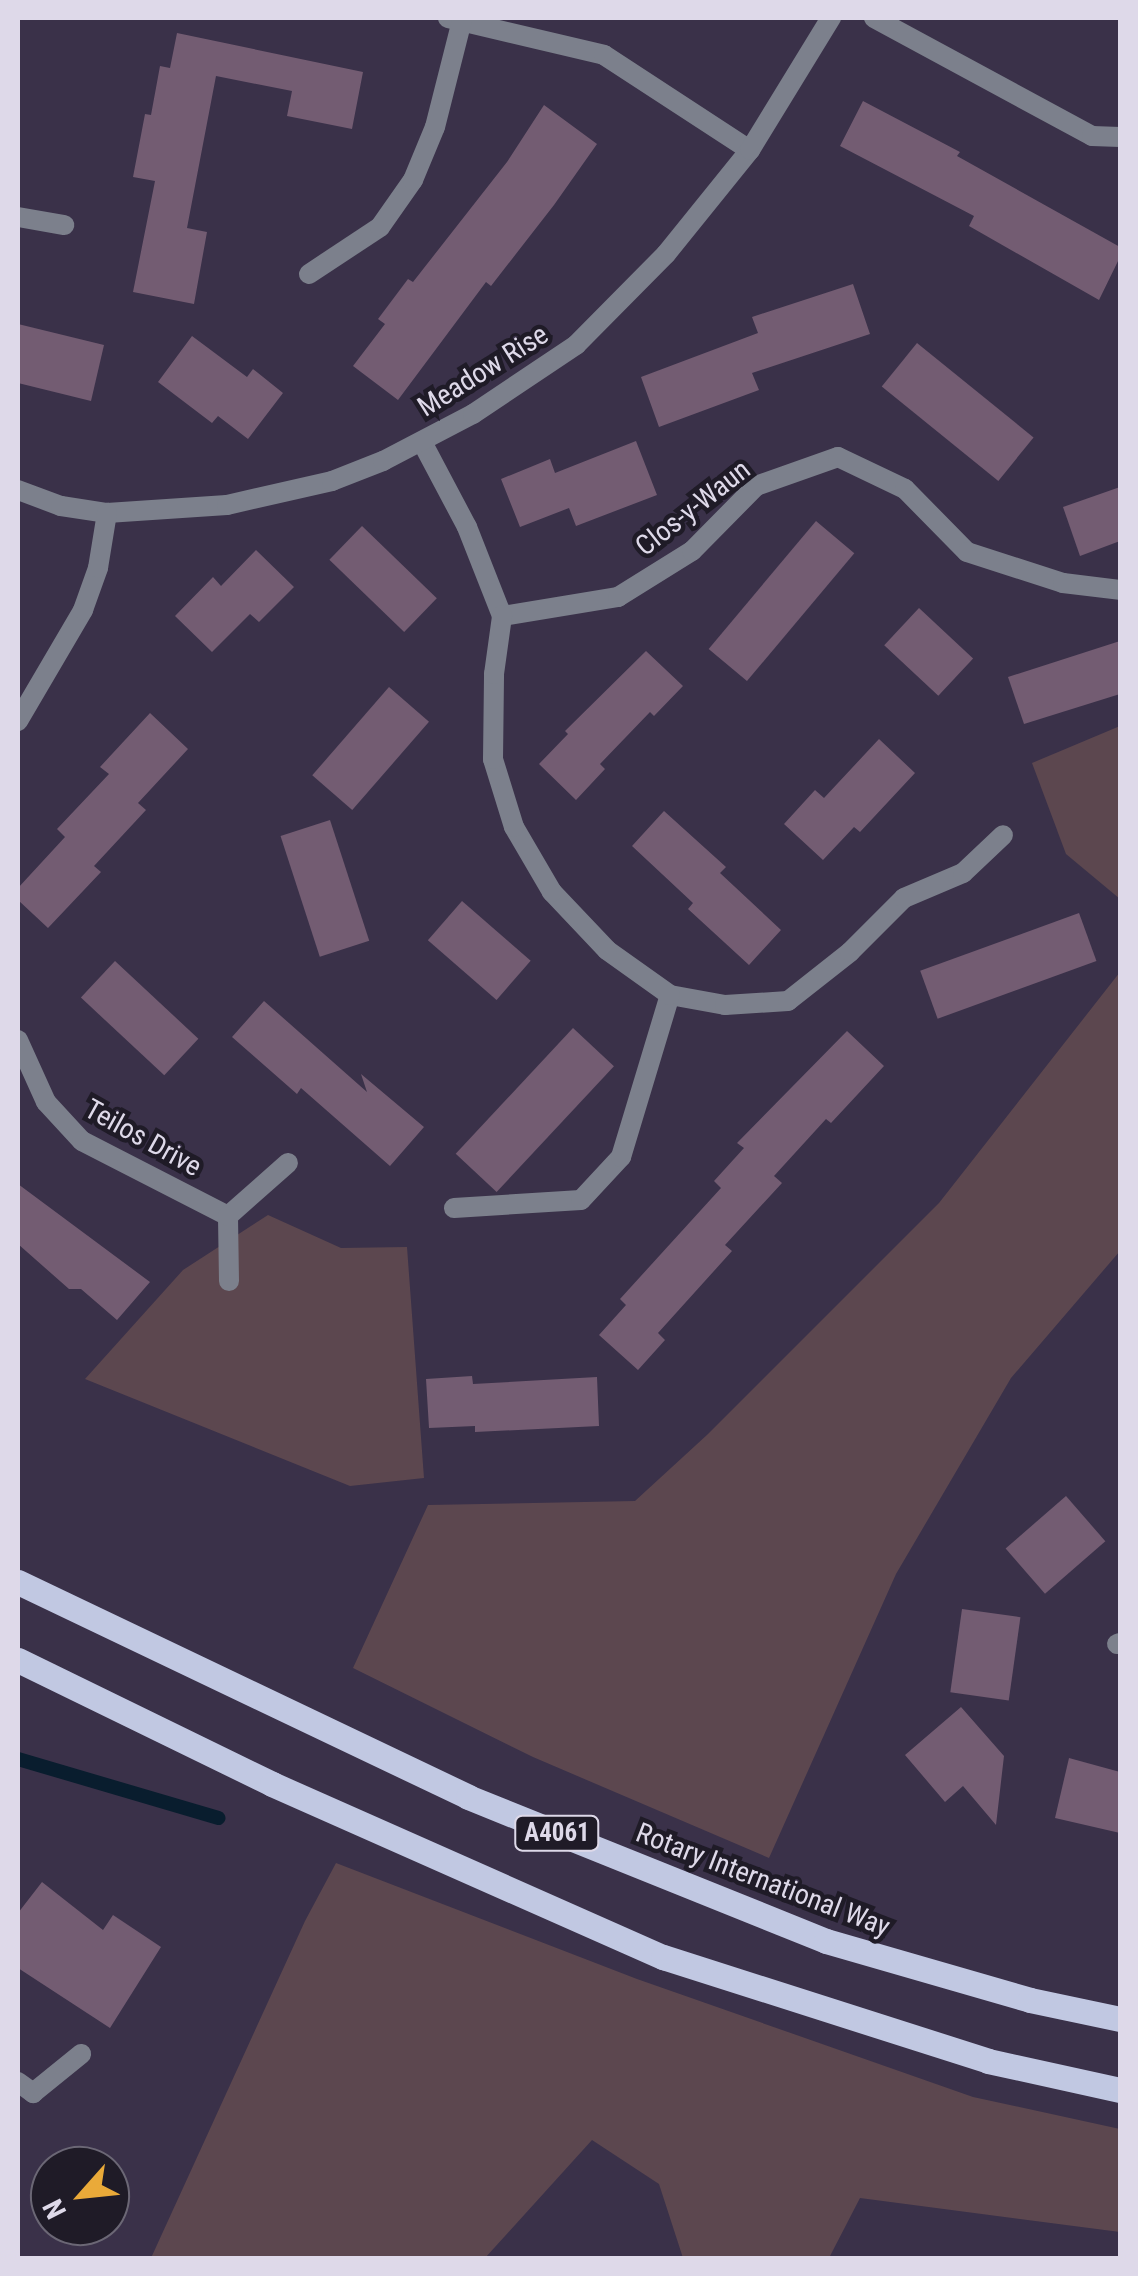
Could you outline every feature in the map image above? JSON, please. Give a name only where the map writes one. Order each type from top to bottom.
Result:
[{"type":"main road","name":"Rotary International Way","points":[[18,1582],[468,1797],[826,1941],[1030,2000],[1120,2020]]},
{"type":"main road","name":"A4061","points":[[18,1660],[272,1784],[663,1957],[988,2061],[1120,2090]]},
{"type":"street","name":"Meadow Rise","points":[[18,490],[61,506],[107,514],[194,509],[282,494],[332,480],[422,442],[522,383],[576,344],[666,254],[750,150],[831,18]]},
{"type":"street","points":[[874,18],[1092,136],[1120,137]]},
{"type":"street","points":[[309,274],[380,226],[413,180],[436,127],[455,19],[604,55],[750,150]]},
{"type":"street","points":[[18,217],[64,225]]},
{"type":"street","points":[[422,442],[466,526],[502,616],[494,674],[493,760],[514,827],[552,892],[606,950],[670,994],[725,1005],[788,1001],[850,952],[904,898],[963,873],[1004,835]]},
{"type":"street","name":"Clos-y-Waun","points":[[502,616],[618,597],[692,551],[756,486],[838,456],[906,489],[967,552],[1062,583],[1120,590]]},
{"type":"street","points":[[18,721],[84,610],[98,568],[107,514]]},
{"type":"street","points":[[454,1208],[581,1200],[621,1157],[670,994]]},
{"type":"street","name":"Teilos Drive","points":[[18,1040],[46,1102],[82,1142],[228,1216]]},
{"type":"street","points":[[229,1282],[228,1216],[288,1162]]},
{"type":"street","points":[[18,2082],[33,2093],[81,2054]]},
{"type":"shaded area","points":[[1120,726],[1120,899],[1066,854],[1032,763]]},
{"type":"shaded area","points":[[1120,972],[1120,1251],[1011,1378],[896,1574],[769,1858],[533,1757],[353,1668],[428,1505],[635,1501],[708,1434],[939,1203]]},
{"type":"shaded area","points":[[268,1215],[341,1248],[407,1247],[424,1478],[350,1486],[85,1379],[183,1270]]},
{"type":"shaded area","points":[[336,1863],[637,1979],[973,2097],[1120,2129],[1120,2232],[860,2198],[829,2258],[683,2258],[659,2184],[592,2140],[485,2258],[151,2258],[305,1921]]},
{"type":"building","points":[[177,33],[363,72],[352,129],[287,116],[292,91],[216,76],[187,228],[207,232],[194,304],[133,292],[155,181],[133,177],[145,114],[151,115],[160,66],[170,68]]},
{"type":"building","points":[[863,101],[960,152],[957,156],[1120,247],[1120,257],[1099,300],[969,226],[974,216],[840,146]]},
{"type":"building","points":[[544,105],[597,144],[554,205],[491,286],[486,282],[398,400],[353,366],[385,324],[378,319],[408,279],[413,282],[507,162]]},
{"type":"building","points":[[853,284],[870,334],[752,373],[759,390],[659,427],[641,377],[758,333],[752,317]]},
{"type":"building","points":[[18,324],[104,345],[91,401],[18,383]]},
{"type":"building","points":[[192,336],[247,377],[253,369],[283,393],[248,439],[218,416],[212,423],[158,382]]},
{"type":"building","points":[[917,343],[1034,437],[998,481],[882,387]]},
{"type":"building","points":[[636,441],[657,495],[576,526],[569,508],[520,527],[501,479],[550,459],[555,473]]},
{"type":"building","points":[[1120,487],[1120,541],[1080,556],[1063,507]]},
{"type":"building","points":[[816,521],[854,553],[747,681],[709,649]]},
{"type":"building","points":[[362,526],[437,598],[404,632],[329,560]]},
{"type":"building","points":[[256,550],[294,587],[259,622],[250,614],[212,652],[175,616],[213,577],[221,586]]},
{"type":"building","points":[[919,608],[973,658],[938,696],[884,645]]},
{"type":"building","points":[[1120,641],[1120,694],[1024,724],[1008,677]]},
{"type":"building","points":[[646,651],[683,686],[654,716],[650,712],[600,764],[605,769],[576,800],[539,764],[568,734],[565,731]]},
{"type":"building","points":[[389,687],[429,722],[352,810],[312,775]]},
{"type":"building","points":[[150,713],[188,749],[138,803],[146,810],[94,866],[101,872],[48,928],[18,900],[18,888],[65,837],[57,829],[109,774],[100,767]]},
{"type":"building","points":[[879,739],[915,773],[860,832],[854,827],[823,860],[784,824],[815,790],[824,798]]},
{"type":"building","points":[[664,811],[726,867],[720,873],[781,930],[749,965],[688,909],[693,903],[632,846]]},
{"type":"building","points":[[330,820],[369,941],[320,957],[281,836]]},
{"type":"building","points":[[462,901],[531,961],[497,1000],[428,940]]},
{"type":"building","points":[[1079,913],[1096,961],[938,1019],[920,971]]},
{"type":"building","points":[[115,961],[198,1039],[164,1075],[81,998]]},
{"type":"building","points":[[264,1001],[367,1092],[361,1074],[424,1127],[390,1166],[301,1088],[297,1094],[232,1037]]},
{"type":"building","points":[[573,1028],[614,1066],[497,1192],[456,1154]]},
{"type":"building","points":[[847,1031],[884,1066],[831,1123],[826,1119],[774,1176],[782,1183],[725,1245],[732,1251],[658,1333],[665,1340],[638,1370],[599,1335],[626,1305],[620,1299],[721,1188],[714,1181],[744,1148],[737,1143]]},
{"type":"building","points":[[18,1184],[150,1282],[117,1320],[81,1289],[69,1289],[18,1244]]},
{"type":"building","points":[[472,1376],[473,1384],[597,1377],[599,1426],[475,1432],[475,1426],[429,1428],[426,1379]]},
{"type":"building","points":[[1066,1496],[1105,1541],[1045,1594],[1006,1548]]},
{"type":"building","points":[[962,1609],[1020,1617],[1009,1700],[950,1692]]},
{"type":"building","points":[[961,1707],[1004,1756],[996,1825],[963,1786],[945,1802],[905,1755]]},
{"type":"building","points":[[1069,1758],[1120,1772],[1120,1833],[1055,1818]]},
{"type":"building","points":[[42,1882],[103,1930],[113,1915],[161,1947],[110,2028],[18,1968],[18,1913]]},
{"type":"waterway","points":[[18,1759],[218,1818]]}]
